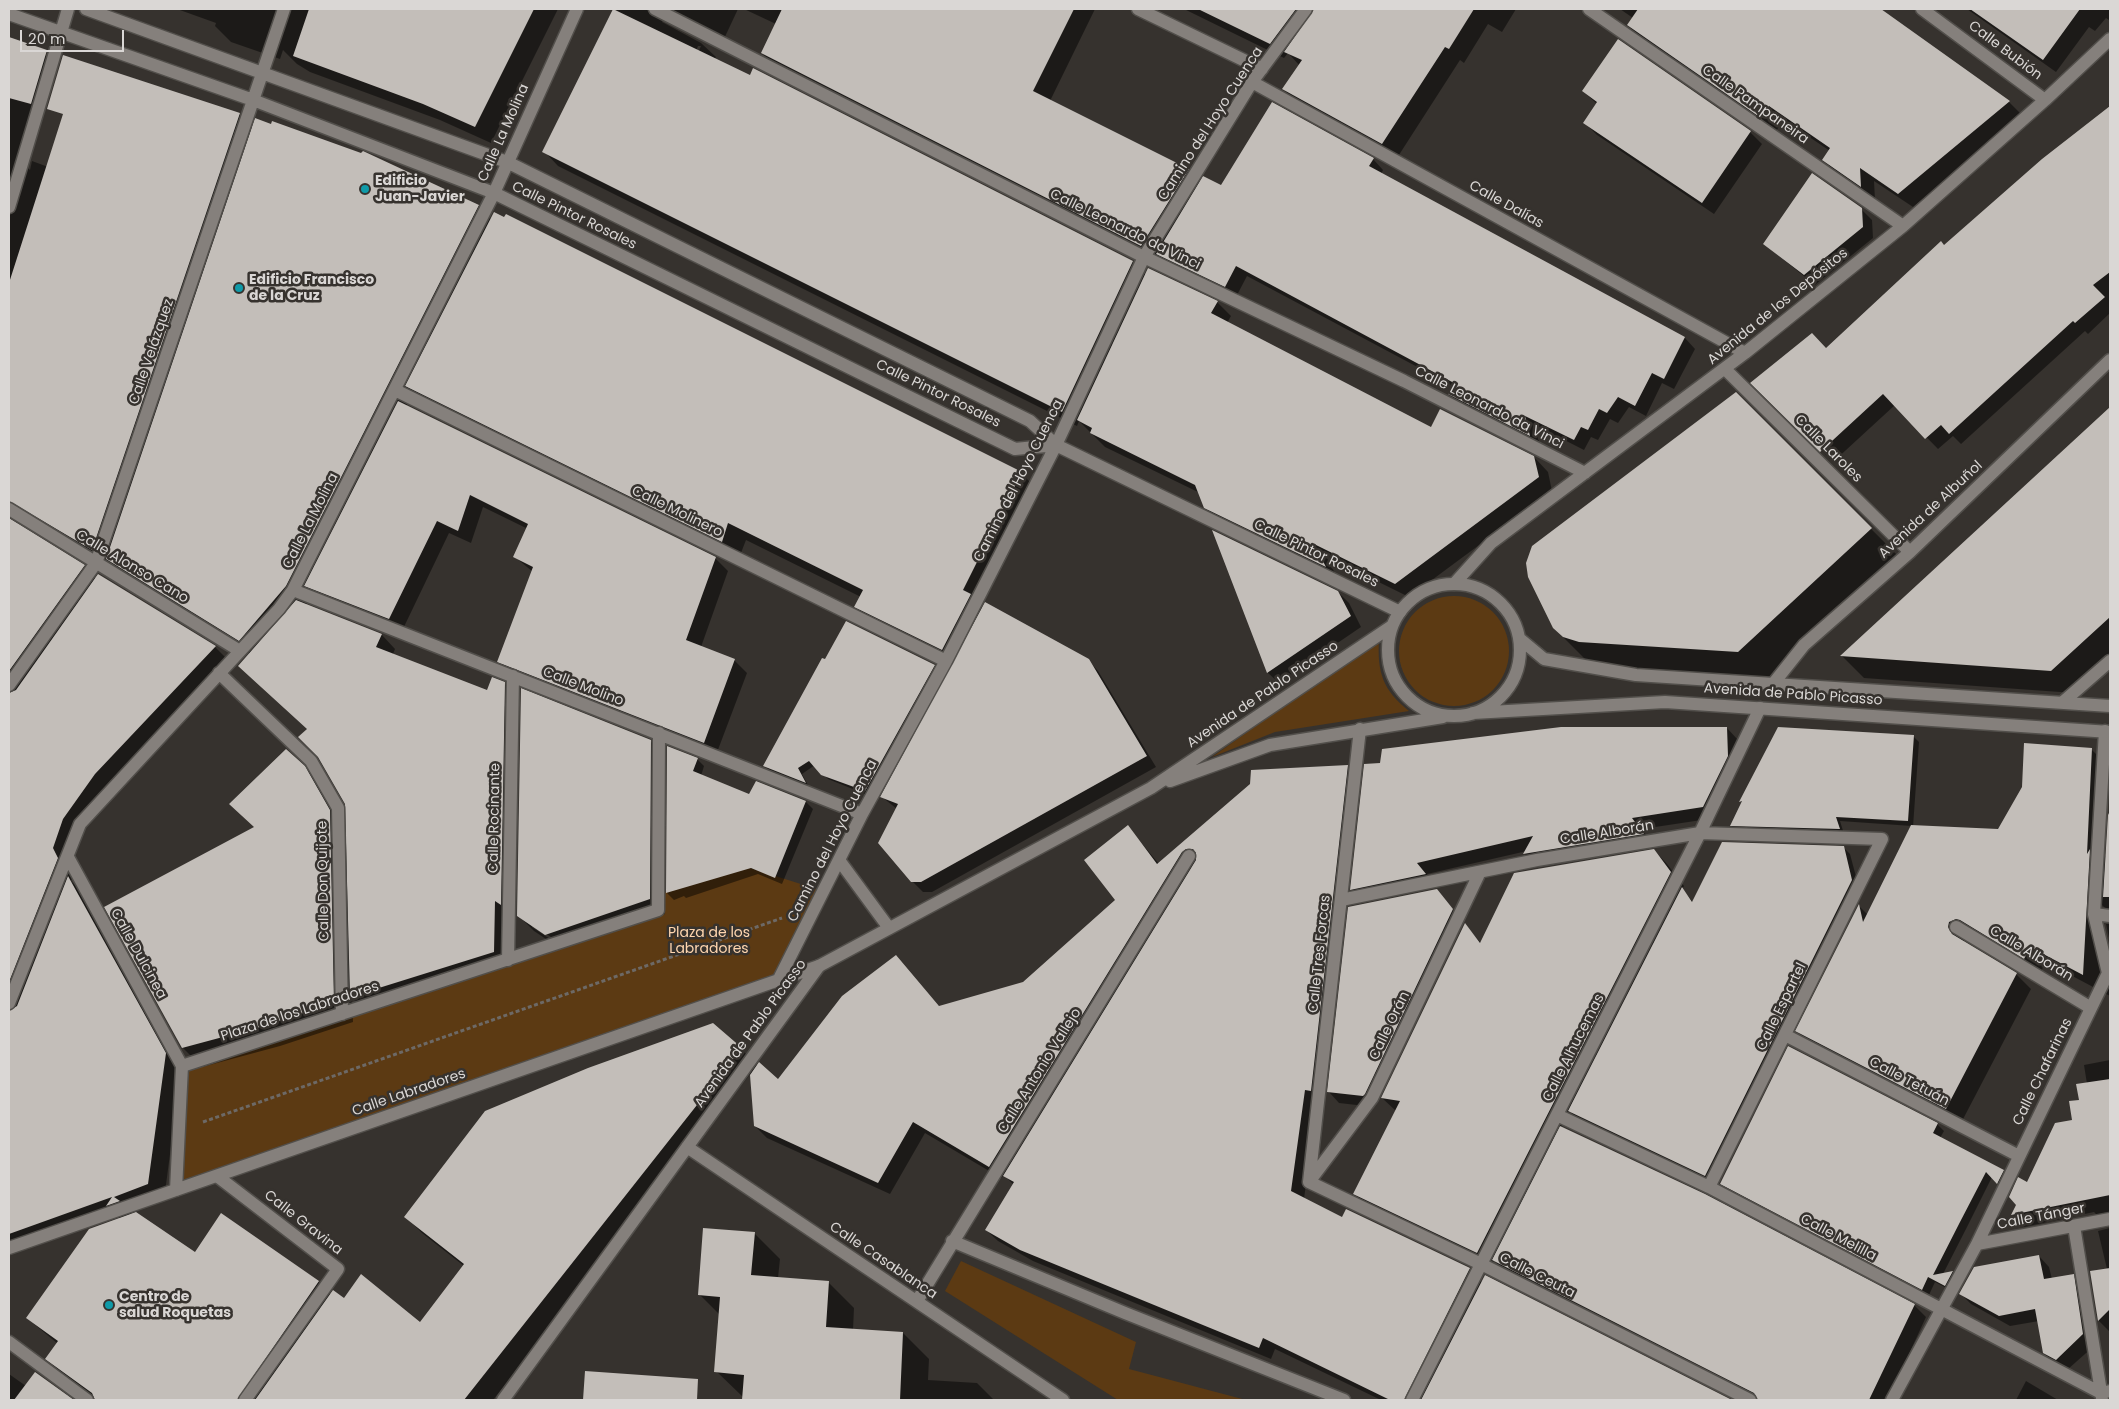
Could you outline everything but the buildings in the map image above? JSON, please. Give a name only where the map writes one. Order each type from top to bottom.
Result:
[{"type":"street","points":[[9,207],[68,9]]},
{"type":"street","name":"Calle Pintor Rosales","points":[[86,9],[507,162],[1030,421],[1056,445],[1400,612]]},
{"type":"street","name":"Calle Velázquez","points":[[9,685],[96,563],[284,9]]},
{"type":"street","name":"Calle La Molina","points":[[9,1003],[80,824],[220,674],[279,609],[293,590],[494,193],[577,9]]},
{"type":"street","name":"Calle Leonardo da Vinci","points":[[655,9],[1144,257],[1404,381],[1584,473]]},
{"type":"street","points":[[1138,9],[1262,69]]},
{"type":"street","name":"Camino del Hoyo Cuenca","points":[[779,979],[862,814],[946,660],[1056,445],[1144,257],[1252,82],[1306,9]]},
{"type":"street","name":"Calle Pampaneira","points":[[1589,9],[1903,226]]},
{"type":"street","name":"Calle Bubión","points":[[1922,9],[2045,100]]},
{"type":"street","name":"Calle Pintor Rosales","points":[[9,14],[253,100],[494,193],[1015,448],[1056,445]]},
{"type":"street","name":"Avenida de los Depósitos","points":[[1454,584],[1491,543],[1746,353],[1903,226],[2108,45]]},
{"type":"street","name":"Calle Dalías","points":[[1252,82],[1746,353]]},
{"type":"street","name":"Avenida de Albuñol","points":[[1773,684],[1804,645],[1910,552],[2110,360]]},
{"type":"street","name":"Calle Laroles","points":[[1725,369],[1910,552]]},
{"type":"street","name":"Calle Molinero","points":[[394,390],[946,660]]},
{"type":"street","name":"Calle Alonso Cano","points":[[9,509],[240,651]]},
{"type":"street","points":[[1454,584],[1472,586],[1490,594],[1504,605],[1514,620],[1520,639],[1520,658],[1515,676],[1505,692],[1490,705],[1473,713],[1449,716],[1432,712],[1416,704],[1404,692],[1394,677],[1389,660],[1389,643],[1392,626],[1400,612],[1421,594],[1433,587],[1454,584]]},
{"type":"street","name":"Calle Molino","points":[[293,590],[862,814]]},
{"type":"street","name":"Avenida de Pablo Picasso","points":[[503,1400],[819,966],[1151,788],[1392,626]]},
{"type":"street","name":"Avenida de Pablo Picasso","points":[[1520,639],[1544,659],[1636,675],[2110,706]]},
{"type":"street","points":[[2063,702],[2110,661]]},
{"type":"street","name":"Calle Don Quijote","points":[[220,674],[310,761],[338,808],[342,1014]]},
{"type":"street","name":"Calle Rocinante","points":[[508,960],[513,676]]},
{"type":"street","name":"Avenida de Pablo Picasso","points":[[1473,713],[1665,702],[2108,731]]},
{"type":"street","name":"Calle Alhucemas","points":[[1412,1400],[1700,833],[1760,708]]},
{"type":"street","name":"Avenida de Pablo Picasso","points":[[1151,788],[1270,745],[1449,716]]},
{"type":"street","name":"Calle Tres Forcas","points":[[1309,1182],[1360,729]]},
{"type":"street","name":"Calle Chafarinas","points":[[1892,1400],[1977,1244],[2108,973],[2094,914],[2108,731]]},
{"type":"street","name":"Plaza de los Labradores","points":[[182,1066],[658,910],[659,733]]},
{"type":"street","name":"Calle Alborán","points":[[1341,900],[1480,872],[1700,833],[1882,839]]},
{"type":"street","name":"Calle Espartel","points":[[1709,1187],[1882,839]]},
{"type":"street","name":"Calle Antonio Vallejo","points":[[916,1301],[1189,856]]},
{"type":"street","name":"Calle Dulcinea","points":[[68,857],[182,1066]]},
{"type":"street","points":[[839,860],[888,928]]},
{"type":"street","name":"Calle Orán","points":[[1309,1182],[1372,1098],[1480,872]]},
{"type":"street","points":[[2094,914],[2110,916]]},
{"type":"street","name":"Calle Alborán","points":[[1956,927],[2091,1008]]},
{"type":"street","name":"Calle Labradores","points":[[9,1248],[819,966]]},
{"type":"street","name":"Calle Tetuán","points":[[1785,1035],[2019,1156]]},
{"type":"street","points":[[176,1190],[182,1066]]},
{"type":"street","name":"Calle Melilla","points":[[1557,1116],[1709,1187],[2104,1395]]},
{"type":"street","name":"Calle Casablanca","points":[[686,1147],[1064,1400]]},
{"type":"street","name":"Calle Gravina","points":[[216,1176],[338,1269],[245,1400]]},
{"type":"street","name":"Calle Ceuta","points":[[1309,1182],[1481,1264],[1750,1400]]},
{"type":"street","name":"Calle Tánger","points":[[1977,1244],[2110,1219]]},
{"type":"street","points":[[2074,1226],[2104,1395]]},
{"type":"street","points":[[952,1241],[1124,1313],[1344,1400]]},
{"type":"street","points":[[9,1342],[87,1400]]},
{"type":"path","points":[[179,1131],[816,906]]},
{"type":"green space","points":[[1454,596],[1475,600],[1493,612],[1505,630],[1509,651],[1505,672],[1493,690],[1475,702],[1454,706],[1433,702],[1415,690],[1403,672],[1399,651],[1403,630],[1415,612],[1433,600]]},
{"type":"green space","points":[[1379,639],[1379,662],[1384,680],[1393,696],[1409,711],[1275,732],[1212,757]]},
{"type":"green space","name":"Plaza de los Labradores","points":[[750,868],[823,891],[779,979],[176,1190],[182,1066],[658,910],[658,894]]},
{"type":"green space","points":[[961,1261],[1136,1342],[1129,1369],[1246,1400],[1118,1400],[945,1291]]},
{"type":"place","name":"Edificio Juan-Javier","points":[[365,189]]},
{"type":"place","name":"Edificio Francisco de la Cruz","points":[[239,288]]},
{"type":"place","name":"Centro de salud Roquetas","points":[[109,1305]]}]
